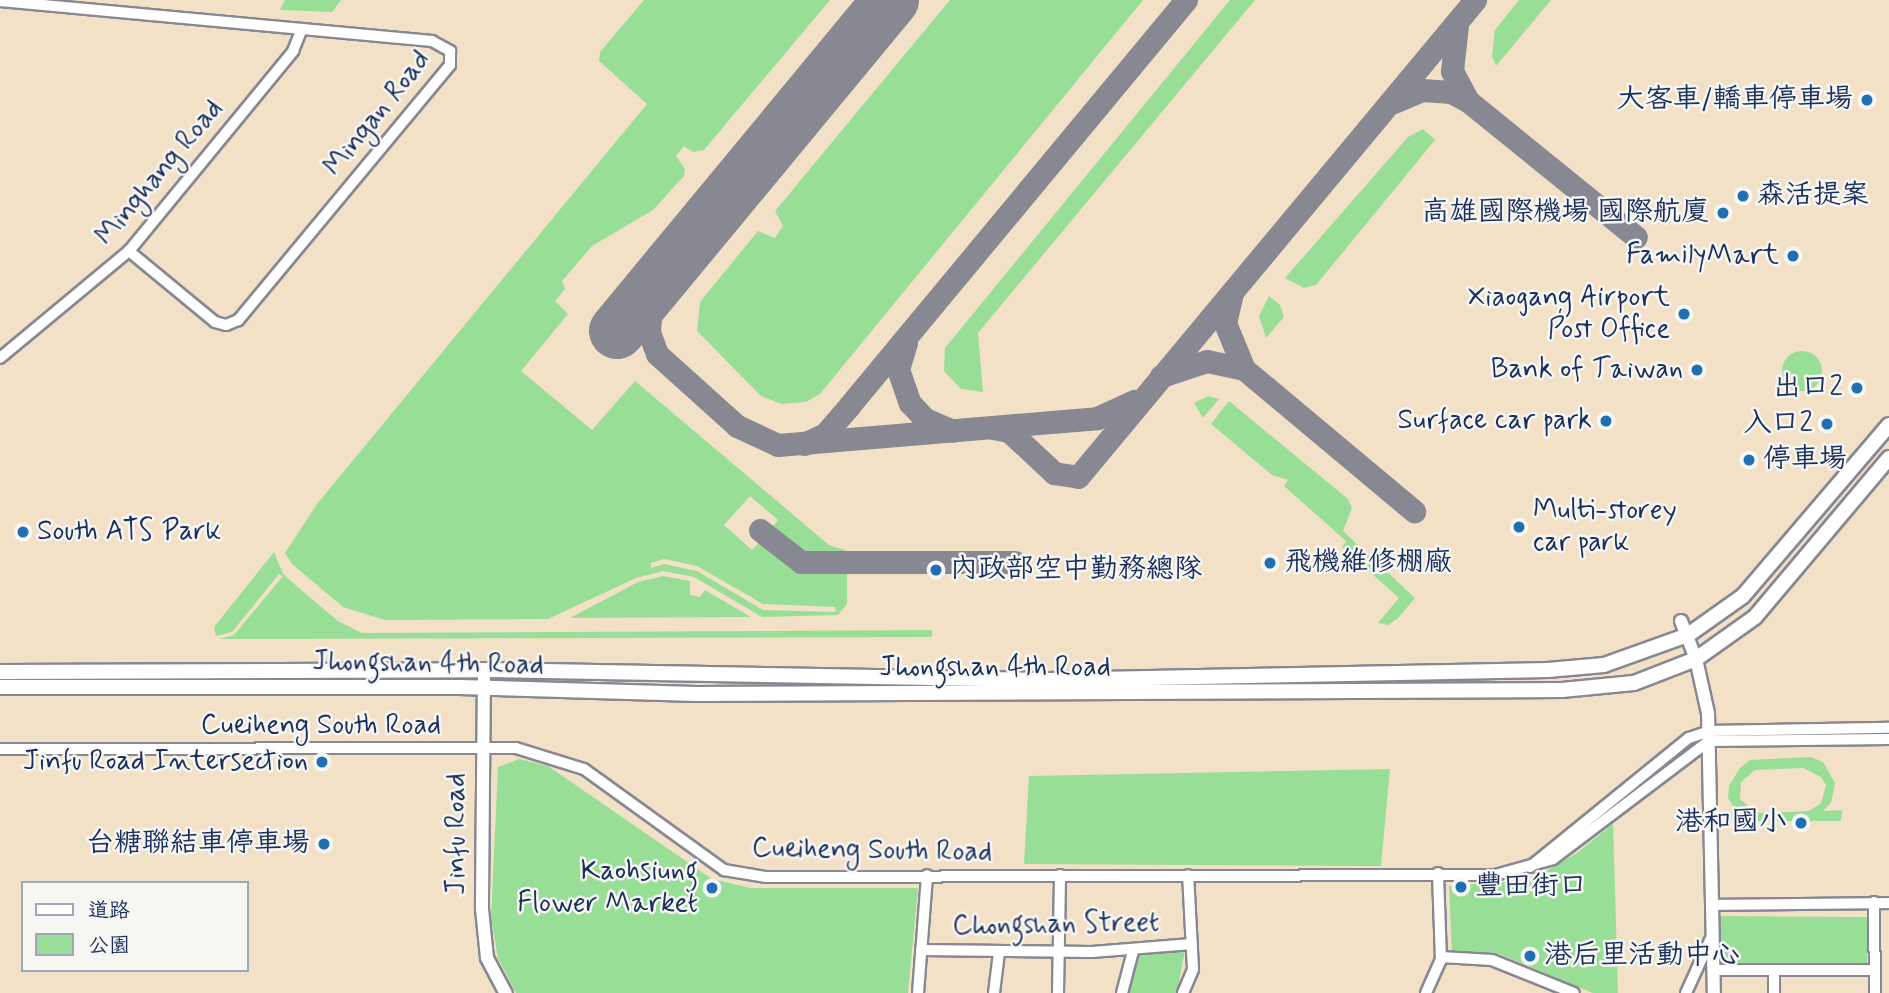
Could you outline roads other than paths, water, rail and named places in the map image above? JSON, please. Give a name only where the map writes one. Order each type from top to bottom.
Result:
[{"type":"main road","name":"Jhongshan 4th Road","points":[[0,671],[484,670],[1048,680],[1548,670],[1632,658],[1688,635],[1722,613],[1762,577],[1889,425]]},
{"type":"main road","name":"Jhongshan 4th Road","points":[[3,688],[483,688],[696,694],[1562,690],[1634,683],[1696,659],[1755,617],[1889,458]]},
{"type":"main road","name":"Jhongshan 4th Road","points":[[0,664],[96,671]]},
{"type":"street","name":"Mingan Road","points":[[0,1],[439,42],[450,51],[451,62],[238,320],[226,325],[215,322],[129,251]]},
{"type":"street","name":"Minghang Road","points":[[0,358],[129,251],[298,44],[302,29]]},
{"type":"street","points":[[1681,621],[1696,659],[1709,736],[1714,993]]},
{"type":"street","name":"Jinfu Road","points":[[484,670],[481,750],[482,909],[487,958],[506,993]]},
{"type":"street","name":"Cueiheng South Road","points":[[0,749],[516,748],[584,769],[724,870],[766,877],[1495,874],[1527,869],[1689,738],[1889,728]]},
{"type":"street","name":"Cueiheng South Road","points":[[1709,736],[1889,739]]},
{"type":"street","points":[[1426,993],[1441,957],[1438,873]]},
{"type":"street","points":[[918,993],[927,875]]},
{"type":"street","points":[[1058,993],[1061,952],[1060,875]]},
{"type":"street","points":[[1183,993],[1193,969],[1188,875]]},
{"type":"street","points":[[1874,902],[1875,993]]},
{"type":"street","points":[[1712,905],[1889,903]]},
{"type":"street","points":[[1686,993],[1712,936]]},
{"type":"street","name":"Chongshan Street","points":[[921,950],[1133,951],[1192,944]]},
{"type":"street","points":[[994,993],[999,951]]},
{"type":"street","points":[[1122,993],[1133,951]]},
{"type":"street","points":[[1441,957],[1492,960],[1574,993]]},
{"type":"street","points":[[1714,970],[1875,970]]},
{"type":"street","points":[[1774,970],[1774,993]]},
{"type":"street","points":[[1540,993],[1544,981]]},
{"type":"place","name":"大客車/轎車停車場","points":[[1867,100]]},
{"type":"place","name":"森活提案","points":[[1743,196]]},
{"type":"place","name":"高雄國際機場 國際航廈","points":[[1723,213]]},
{"type":"place","name":"FamilyMart","points":[[1793,256]]},
{"type":"place","name":"Xiaogang Airport Post Office","points":[[1684,314]]},
{"type":"place","name":"Bank of Taiwan","points":[[1697,370]]},
{"type":"place","name":"出口2","points":[[1857,388]]},
{"type":"place","name":"Surface car park","points":[[1606,421]]},
{"type":"place","name":"入口2","points":[[1827,424]]},
{"type":"place","name":"停車場","points":[[1749,460]]},
{"type":"place","name":"Multi-storey car park","points":[[1519,527]]},
{"type":"place","name":"South ATS Park","points":[[23,532]]},
{"type":"place","name":"飛機維修棚廠","points":[[1270,563]]},
{"type":"place","name":"內政部空中勤務總隊","points":[[936,570]]},
{"type":"place","name":"Jinfu Road Intersection","points":[[322,762]]},
{"type":"place","name":"港和國小","points":[[1801,823]]},
{"type":"place","name":"台糖聯結車停車場","points":[[324,844]]},
{"type":"place","name":"豐田街口","points":[[1461,887]]},
{"type":"place","name":"Kaohsiung Flower Market","points":[[712,888]]},
{"type":"place","name":"港后里活動中心","points":[[1530,956]]}]
